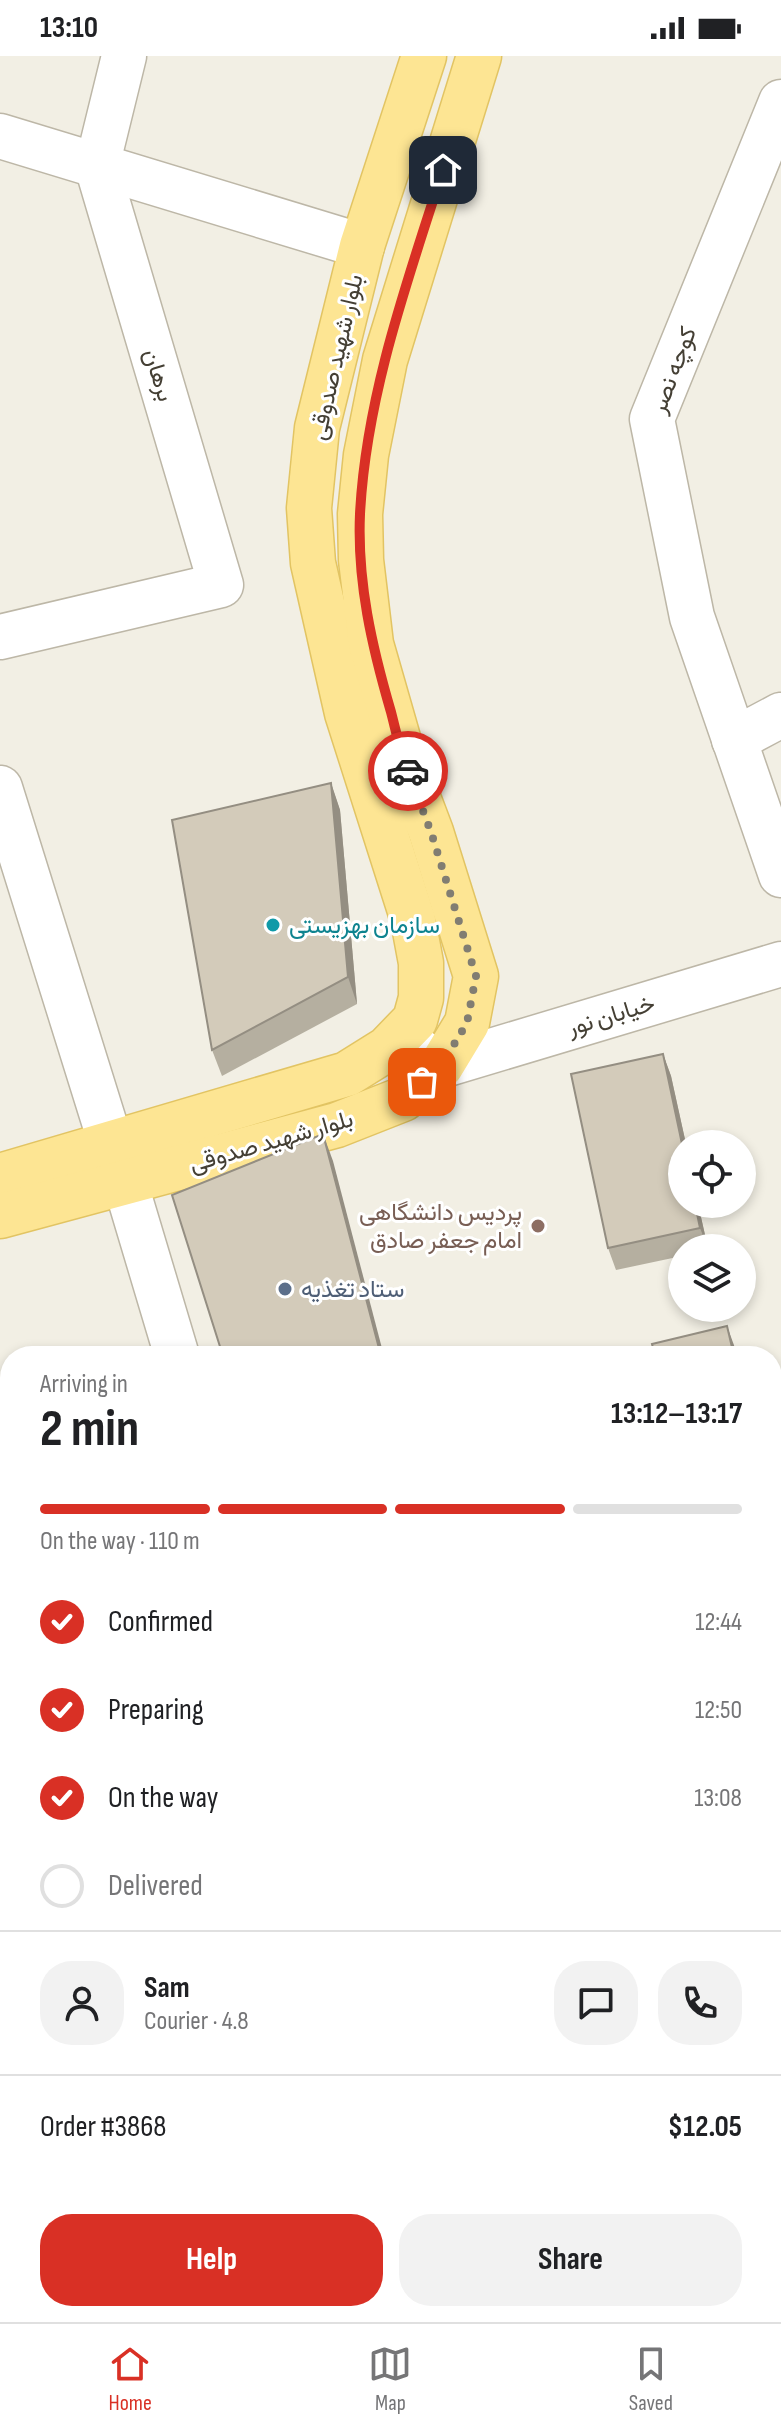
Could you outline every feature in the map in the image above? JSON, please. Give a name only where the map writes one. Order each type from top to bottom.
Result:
[{"type":"main road","name":"بلوار شهید صدوقی","points":[[0,1216],[118,1163],[347,1074],[387,1049],[415,1020],[421,998],[421,963],[413,920],[347,713],[313,563],[309,508],[317,428],[362,246],[424,56]]},
{"type":"main road","name":"بلوار شهید صدوقی","points":[[0,1176],[118,1163],[337,1125],[403,1099],[441,1066],[467,1023],[476,976],[431,832],[406,766],[371,644],[361,560],[360,514],[366,455],[385,360],[479,56]]},
{"type":"street","points":[[97,166],[124,56]]},
{"type":"street","name":"کوچه نصر","points":[[781,102],[652,419],[692,617],[781,875]]},
{"type":"street","points":[[0,136],[362,246]]},
{"type":"street","name":"برهان","points":[[0,637],[221,585],[97,166]]},
{"type":"street","points":[[734,740],[781,715]]},
{"type":"street","points":[[0,788],[174,1346]]},
{"type":"street","name":"خیابان نور","points":[[441,1066],[781,964]]},
{"type":"street","points":[[400,1037],[441,1066]]},
{"type":"building","name":"سازمان بهزیستی","points":[[331,783],[348,977],[212,1050],[172,820]]},
{"type":"building","points":[[663,1054],[679,1130],[668,1130],[668,1218],[698,1218],[700,1228],[608,1248],[571,1074]]},
{"type":"building","name":"ستاد تغذیه","points":[[323,1134],[378,1346],[220,1346],[172,1195]]},
{"type":"building","points":[[727,1326],[732,1346],[652,1346]]},
{"type":"way so far","points":[[408,771],[431,832],[476,976],[467,1023],[441,1066],[422,1082]]},
{"type":"place","name":"سازمان بهزیستی","points":[[273,925]]},
{"type":"place","name":"پردیس دانشگاهی امام جعفر صادق","points":[[538,1226]]},
{"type":"place","name":"ستاد تغذیه","points":[[285,1289]]},
{"type":"route","points":[[408,771],[371,644],[361,560],[360,514],[366,455],[385,360],[443,170]]}]
